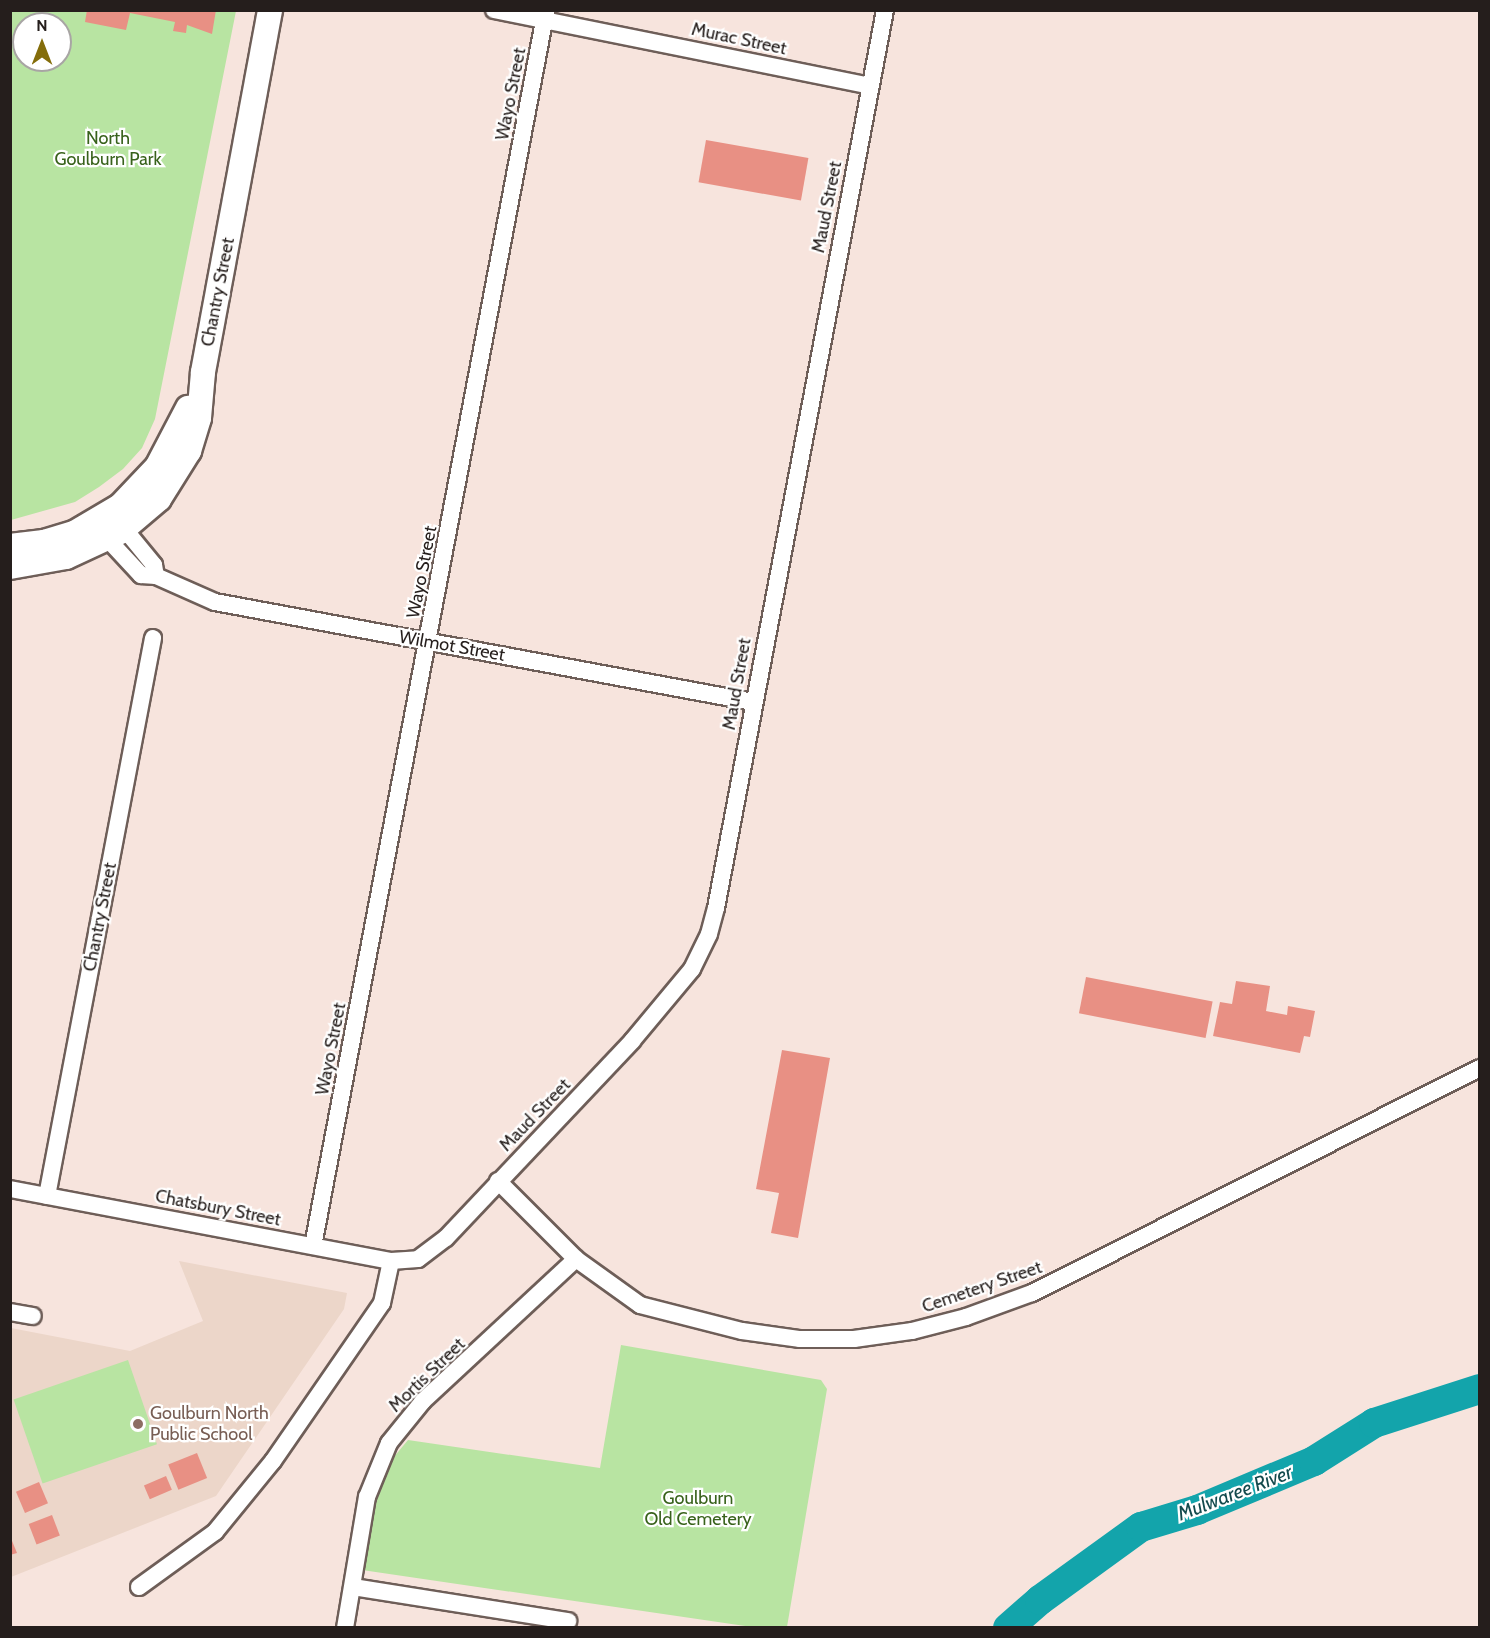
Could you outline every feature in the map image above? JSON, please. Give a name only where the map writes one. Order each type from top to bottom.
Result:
[{"type":"main road","name":"Chantry Street","points":[[109,526],[159,499],[180,469],[196,432],[203,372],[270,10]]},
{"type":"main road","points":[[10,546],[59,538],[109,526]]},
{"type":"main road","points":[[10,567],[66,557],[109,526]]},
{"type":"street","name":"Murac Street","points":[[494,10],[545,15],[870,86]]},
{"type":"street","name":"Maud Street","points":[[418,1259],[438,1246],[632,1041],[699,957],[716,908],[885,10]]},
{"type":"street","name":"Wayo Street","points":[[313,1246],[429,642],[545,15]]},
{"type":"street","name":"Wilmot Street","points":[[109,526],[154,565],[156,576],[215,602],[753,702]]},
{"type":"street","name":"Chantry Street","points":[[47,1196],[153,638]]},
{"type":"street","name":"Cemetery Street","points":[[498,1181],[576,1259],[640,1305],[742,1331],[800,1339],[843,1339],[912,1331],[1032,1293],[1479,1068]]},
{"type":"street","name":"Chatsbury Street","points":[[10,1189],[391,1262],[418,1259]]},
{"type":"street","name":"Mortis Street","points":[[345,1628],[367,1497],[389,1443],[423,1401],[576,1259]]},
{"type":"street","points":[[139,1587],[215,1532],[273,1461],[382,1303],[391,1262]]},
{"type":"street","points":[[10,1312],[33,1316]]},
{"type":"street","points":[[353,1587],[568,1621]]},
{"type":"shaded area","name":"Goulburn North Public School","points":[[179,1261],[347,1293],[344,1309],[216,1496],[11,1577],[11,1328],[130,1351],[203,1321]]},
{"type":"green space","name":"North Goulburn Park","points":[[10,11],[236,11],[155,419],[142,448],[123,469],[75,502],[11,520]]},
{"type":"green space","name":"Goulburn Old Cemetery","points":[[621,1345],[821,1380],[827,1389],[787,1627],[752,1627],[362,1570],[383,1470],[408,1440],[600,1468]]},
{"type":"green space","points":[[128,1360],[157,1444],[43,1484],[14,1399]]},
{"type":"building","points":[[87,10],[216,10],[212,34],[187,25],[186,33],[173,31],[175,22],[130,13],[126,30],[85,22]]},
{"type":"building","points":[[706,140],[808,158],[801,200],[699,182]]},
{"type":"building","points":[[1086,977],[1213,1002],[1206,1038],[1079,1013]]},
{"type":"building","points":[[1236,981],[1270,986],[1266,1011],[1287,1015],[1288,1006],[1315,1011],[1310,1037],[1304,1036],[1300,1053],[1213,1036],[1220,1002],[1232,1004]]},
{"type":"building","points":[[782,1050],[830,1058],[798,1238],[771,1233],[779,1193],[756,1189]]},
{"type":"building","points":[[197,1453],[207,1478],[178,1490],[168,1465]]},
{"type":"building","points":[[166,1476],[172,1490],[150,1499],[144,1485]]},
{"type":"building","points":[[39,1482],[48,1503],[25,1513],[16,1492]]},
{"type":"building","points":[[52,1515],[60,1536],[37,1544],[29,1524]]},
{"type":"building","points":[[10,1536],[17,1553],[10,1555]]},
{"type":"waterway","name":"Mulwaree River","points":[[1008,1628],[1040,1600],[1141,1527],[1197,1510],[1314,1461],[1374,1423],[1480,1389]]},
{"type":"place","name":"Goulburn North Public School","points":[[138,1424]]}]
